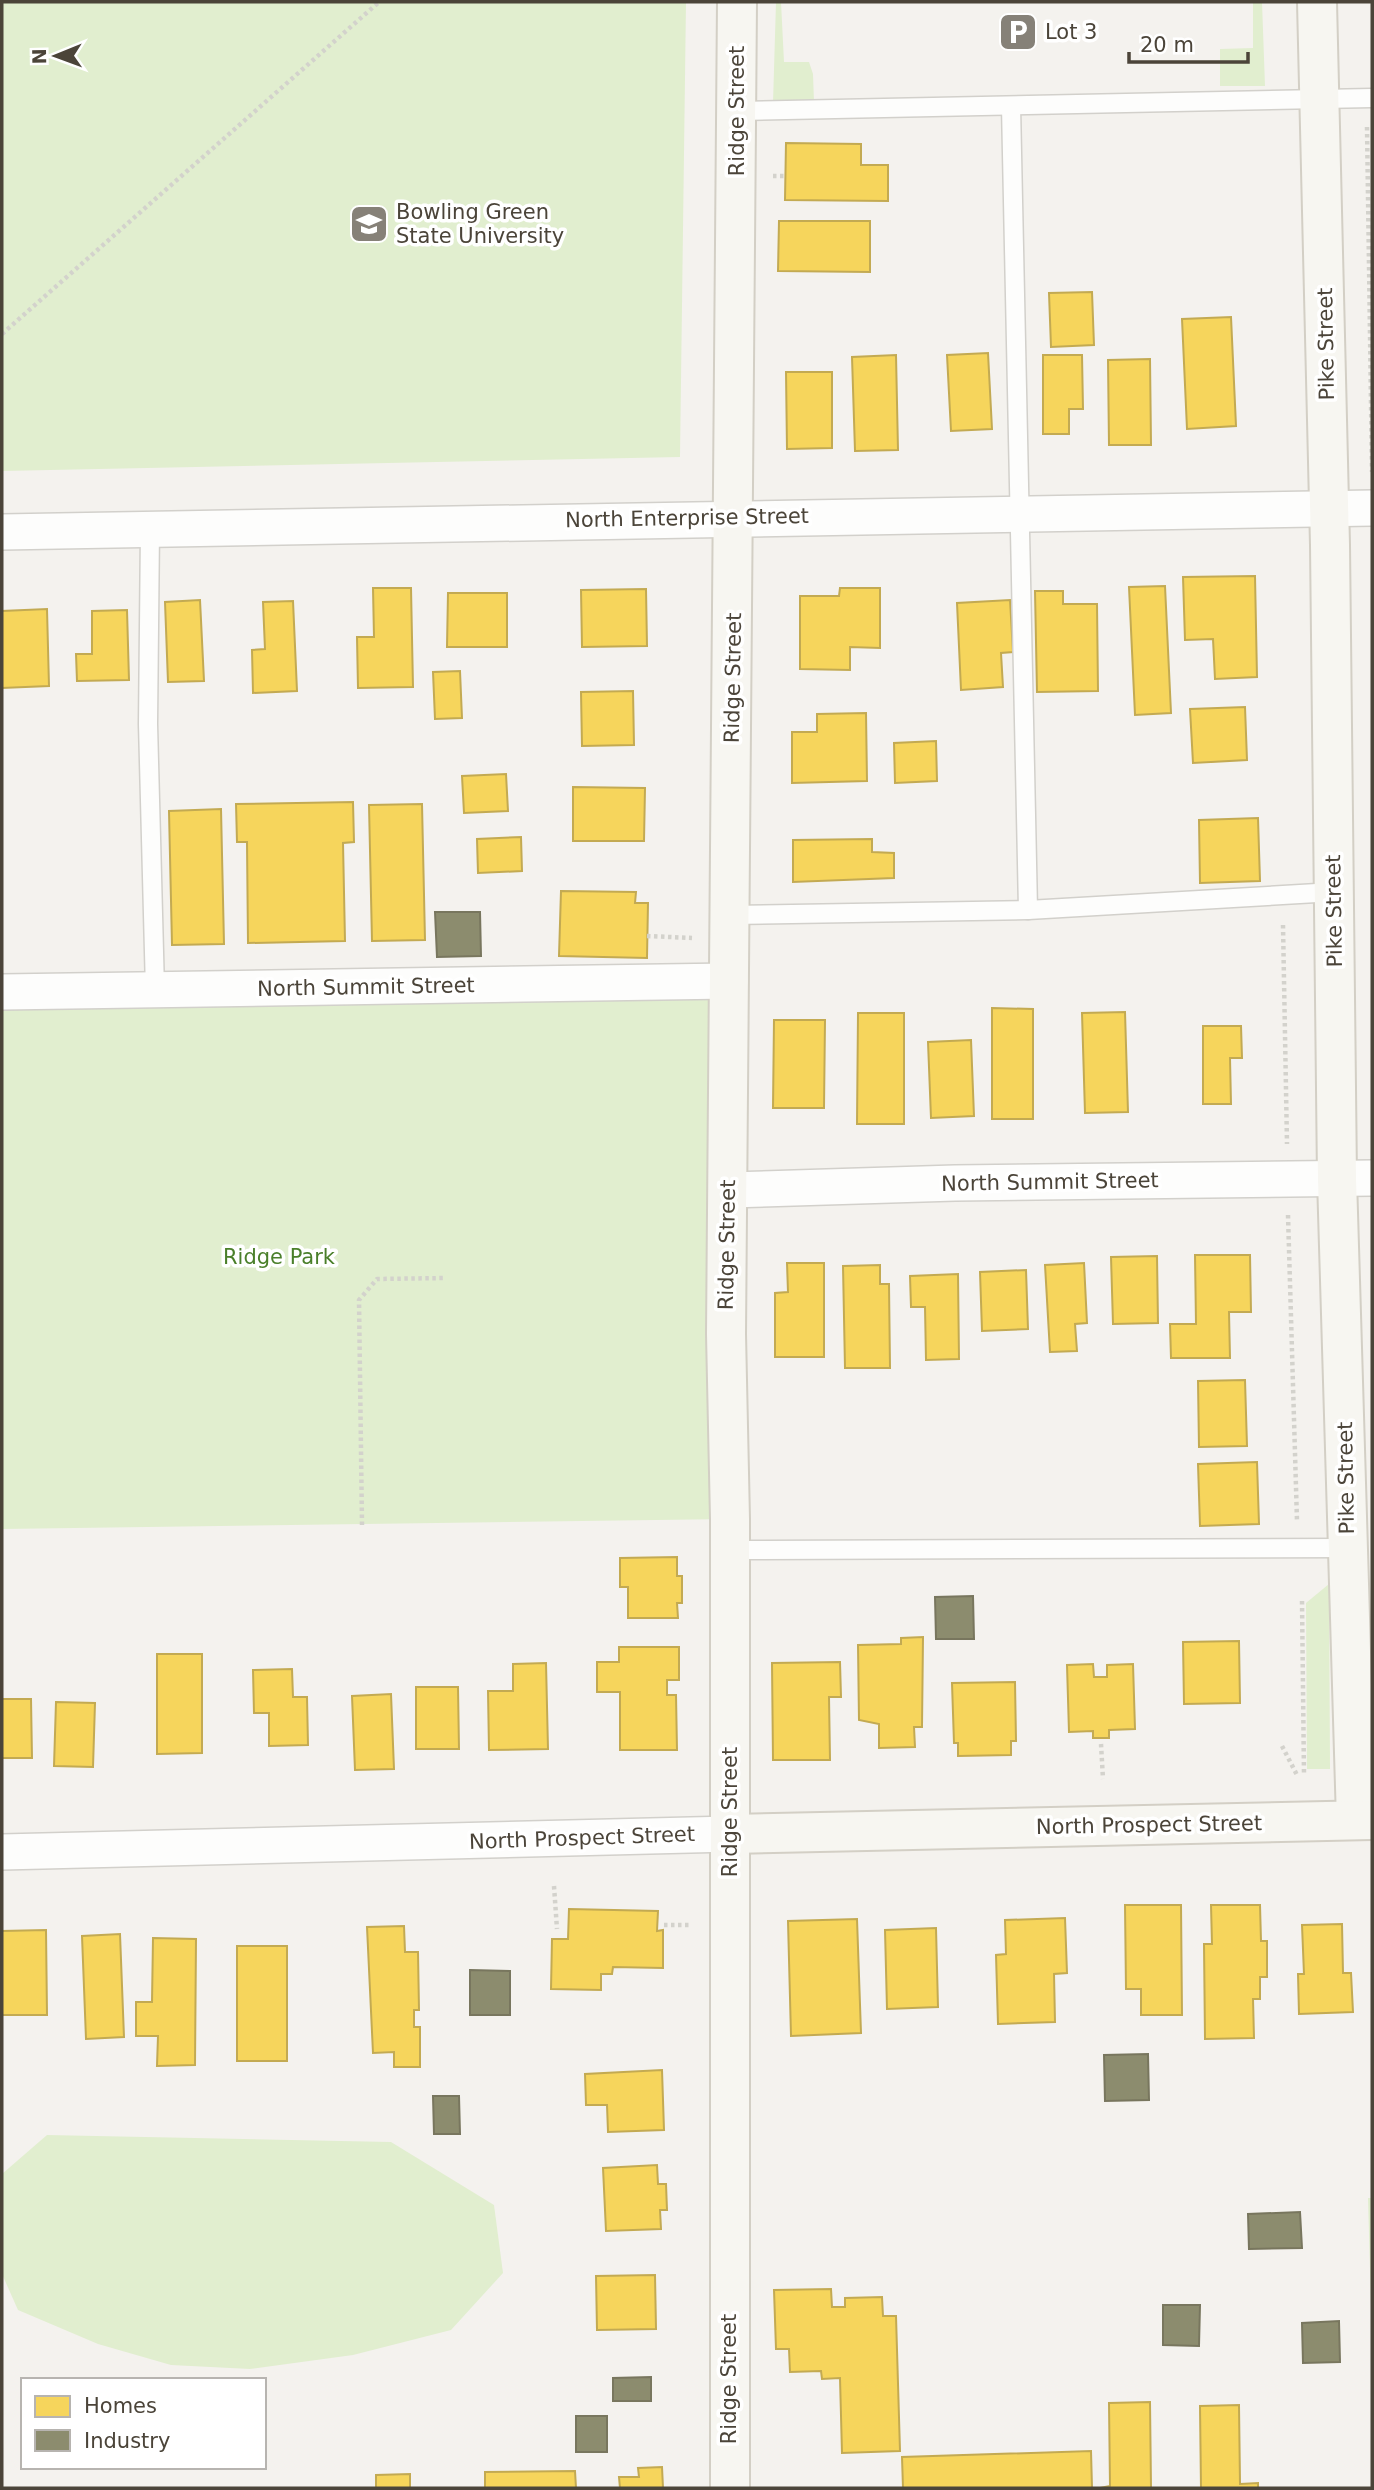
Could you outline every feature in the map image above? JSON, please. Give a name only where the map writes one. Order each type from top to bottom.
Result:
[{"type":"street","name":"Ridge Street","points":[[730,2488],[731,1834],[726,1334],[735,517],[737,2]]},
{"type":"street","name":"Pike Street","points":[[1317,2],[1329,508],[1334,892],[1355,1179],[1348,1548],[1364,1820]]},
{"type":"street","name":"North Enterprise Street","points":[[2,532],[735,517],[1372,508]]},
{"type":"street","name":"North Summit Street","points":[[2,992],[730,981]]},
{"type":"street","name":"North Summit Street","points":[[729,1190],[955,1183],[1355,1179]]},
{"type":"street","name":"North Prospect Street","points":[[2,1852],[1364,1820]]},
{"type":"lane","points":[[737,111],[1272,101],[1320,97],[1370,106]]},
{"type":"lane","points":[[1011,106],[1028,911]]},
{"type":"lane","points":[[150,529],[148,724],[155,990]]},
{"type":"lane","points":[[731,915],[1028,911],[1334,892]]},
{"type":"lane","points":[[730,1550],[1348,1548]]},
{"type":"path","points":[[2,334],[379,2]]},
{"type":"path","points":[[1370,106],[1372,473]]},
{"type":"path","points":[[1282,912],[1287,1155]]},
{"type":"path","points":[[647,936],[700,938]]},
{"type":"path","points":[[1288,1209],[1298,1533]]},
{"type":"path","points":[[362,1525],[359,1300],[377,1279],[446,1278]]},
{"type":"path","points":[[1301,1601],[1304,1774]]},
{"type":"path","points":[[1101,1744],[1103,1779]]},
{"type":"path","points":[[1282,1746],[1297,1775]]},
{"type":"path","points":[[554,1886],[557,1929]]},
{"type":"path","points":[[664,1925],[698,1925]]},
{"type":"green space","name":"Bowling Green State University","points":[[2,2],[686,2],[680,457],[2,471]]},
{"type":"green space","points":[[776,2],[781,2],[784,62],[809,62],[813,74],[814,102],[773,103]]},
{"type":"green space","points":[[1253,2],[1262,2],[1265,86],[1220,86],[1220,49],[1253,48]]},
{"type":"green space","name":"Ridge Park","points":[[730,981],[730,1519],[2,1529],[2,992]]},
{"type":"green space","points":[[1329,1584],[1330,1769],[1307,1769],[1306,1603]]},
{"type":"green space","points":[[47,2135],[391,2142],[494,2205],[503,2273],[451,2330],[353,2355],[250,2369],[171,2365],[98,2344],[18,2310],[2,2274],[2,2174]]},
{"type":"green space","points":[[1368,2198],[1372,2198],[1372,2304],[1371,2304]]},
{"type":"building: Homes","points":[[786,143],[861,144],[861,165],[888,165],[888,201],[785,200]]},
{"type":"building: Homes","points":[[779,221],[870,221],[870,272],[778,271]]},
{"type":"building: Homes","points":[[1092,292],[1094,345],[1051,347],[1049,293]]},
{"type":"building: Homes","points":[[1231,317],[1236,426],[1187,429],[1182,319]]},
{"type":"building: Homes","points":[[988,353],[992,429],[951,431],[947,355]]},
{"type":"building: Homes","points":[[896,355],[898,450],[855,451],[852,357]]},
{"type":"building: Homes","points":[[1043,355],[1082,355],[1083,409],[1069,409],[1069,434],[1043,434]]},
{"type":"building: Homes","points":[[1150,359],[1151,445],[1109,445],[1108,360]]},
{"type":"building: Homes","points":[[786,372],[832,372],[832,448],[787,449]]},
{"type":"building: Homes","points":[[1255,576],[1257,677],[1215,679],[1213,639],[1185,640],[1183,577]]},
{"type":"building: Homes","points":[[1165,586],[1171,713],[1135,715],[1129,587]]},
{"type":"building: Homes","points":[[373,588],[411,588],[413,687],[358,688],[357,637],[374,637]]},
{"type":"building: Homes","points":[[840,588],[880,588],[880,648],[850,647],[850,670],[800,669],[800,596],[839,596]]},
{"type":"building: Homes","points":[[646,589],[647,646],[582,647],[581,590]]},
{"type":"building: Homes","points":[[1035,591],[1063,591],[1063,604],[1097,604],[1098,691],[1037,692]]},
{"type":"building: Homes","points":[[448,593],[507,593],[507,647],[447,647]]},
{"type":"building: Homes","points":[[200,600],[204,681],[168,682],[165,602]]},
{"type":"building: Homes","points":[[1010,600],[1013,652],[1001,653],[1003,687],[961,690],[957,603]]},
{"type":"building: Homes","points":[[293,601],[297,691],[253,693],[252,650],[265,649],[263,602]]},
{"type":"building: Homes","points":[[47,609],[49,686],[2,688],[2,611]]},
{"type":"building: Homes","points":[[127,610],[129,680],[77,681],[76,654],[92,654],[92,611]]},
{"type":"building: Homes","points":[[460,671],[462,718],[435,719],[433,672]]},
{"type":"building: Homes","points":[[633,691],[634,745],[582,746],[581,692]]},
{"type":"building: Homes","points":[[1245,707],[1247,760],[1193,763],[1190,709]]},
{"type":"building: Homes","points":[[866,713],[867,781],[792,783],[792,732],[817,732],[817,714]]},
{"type":"building: Homes","points":[[936,741],[937,781],[895,783],[894,743]]},
{"type":"building: Homes","points":[[506,774],[508,811],[464,813],[462,776]]},
{"type":"building: Homes","points":[[573,787],[645,788],[644,841],[573,841]]},
{"type":"building: Homes","points":[[353,802],[354,842],[343,843],[345,941],[248,943],[247,842],[237,842],[236,804]]},
{"type":"building: Homes","points":[[422,804],[425,940],[372,941],[369,805]]},
{"type":"building: Homes","points":[[221,809],[224,944],[172,945],[169,811]]},
{"type":"building: Homes","points":[[1258,818],[1260,881],[1200,883],[1199,820]]},
{"type":"building: Homes","points":[[521,837],[522,871],[478,873],[477,839]]},
{"type":"building: Homes","points":[[872,839],[872,852],[894,853],[894,878],[793,882],[793,840]]},
{"type":"building: Homes","points":[[561,891],[636,892],[635,903],[648,903],[647,958],[559,956]]},
{"type":"building: Homes","points":[[992,1008],[1033,1009],[1033,1119],[992,1119]]},
{"type":"building: Homes","points":[[1125,1012],[1128,1112],[1085,1113],[1082,1013]]},
{"type":"building: Homes","points":[[858,1013],[904,1013],[904,1124],[857,1124]]},
{"type":"building: Homes","points":[[774,1020],[825,1020],[824,1108],[773,1108]]},
{"type":"building: Homes","points":[[1203,1026],[1241,1026],[1242,1058],[1230,1058],[1231,1104],[1203,1104]]},
{"type":"building: Homes","points":[[971,1040],[974,1116],[931,1118],[928,1042]]},
{"type":"building: Homes","points":[[1195,1255],[1250,1255],[1251,1312],[1229,1312],[1230,1358],[1171,1358],[1170,1324],[1196,1324]]},
{"type":"building: Homes","points":[[1157,1256],[1158,1323],[1113,1324],[1111,1257]]},
{"type":"building: Homes","points":[[787,1263],[824,1263],[824,1357],[775,1357],[775,1293],[788,1292]]},
{"type":"building: Homes","points":[[1084,1263],[1087,1323],[1075,1324],[1077,1351],[1050,1352],[1045,1265]]},
{"type":"building: Homes","points":[[880,1265],[880,1284],[889,1284],[890,1368],[845,1368],[843,1266]]},
{"type":"building: Homes","points":[[1026,1270],[1028,1329],[982,1331],[980,1272]]},
{"type":"building: Homes","points":[[958,1274],[959,1359],[926,1360],[925,1307],[911,1307],[910,1276]]},
{"type":"building: Homes","points":[[1245,1380],[1247,1446],[1199,1447],[1198,1381]]},
{"type":"building: Homes","points":[[1257,1462],[1259,1524],[1200,1526],[1198,1464]]},
{"type":"building: Homes","points":[[677,1557],[677,1576],[682,1576],[682,1603],[677,1603],[678,1618],[628,1618],[628,1587],[620,1587],[620,1558]]},
{"type":"building: Homes","points":[[923,1637],[922,1727],[914,1727],[915,1747],[879,1748],[879,1724],[859,1720],[858,1645],[901,1644],[901,1638]]},
{"type":"building: Homes","points":[[1239,1641],[1240,1703],[1184,1704],[1183,1642]]},
{"type":"building: Homes","points":[[619,1647],[679,1647],[679,1680],[667,1680],[667,1695],[676,1695],[677,1750],[620,1750],[620,1692],[597,1692],[597,1662],[619,1662]]},
{"type":"building: Homes","points":[[157,1654],[202,1654],[202,1753],[157,1754]]},
{"type":"building: Homes","points":[[840,1662],[841,1697],[829,1697],[830,1760],[773,1760],[772,1663]]},
{"type":"building: Homes","points":[[546,1663],[548,1749],[489,1750],[488,1691],[513,1691],[513,1664]]},
{"type":"building: Homes","points":[[1093,1664],[1094,1677],[1107,1677],[1107,1665],[1133,1664],[1135,1729],[1109,1730],[1109,1738],[1093,1738],[1093,1731],[1069,1732],[1067,1665]]},
{"type":"building: Homes","points":[[292,1669],[293,1697],[307,1697],[308,1745],[269,1746],[269,1713],[254,1713],[253,1670]]},
{"type":"building: Homes","points":[[1015,1682],[1016,1741],[1011,1741],[1011,1755],[958,1756],[958,1743],[954,1743],[952,1683]]},
{"type":"building: Homes","points":[[416,1687],[458,1687],[459,1749],[416,1749]]},
{"type":"building: Homes","points":[[391,1694],[394,1769],[355,1770],[352,1696]]},
{"type":"building: Homes","points":[[2,1699],[31,1699],[32,1758],[2,1758]]},
{"type":"building: Homes","points":[[56,1702],[95,1703],[93,1767],[54,1766]]},
{"type":"building: Homes","points":[[1125,1905],[1181,1905],[1182,2015],[1141,2015],[1141,1989],[1126,1989]]},
{"type":"building: Homes","points":[[1211,1905],[1260,1905],[1261,1941],[1267,1941],[1267,1977],[1260,1977],[1260,1999],[1253,1999],[1254,2038],[1205,2039],[1204,1944],[1212,1944]]},
{"type":"building: Homes","points":[[569,1909],[658,1911],[657,1931],[663,1930],[663,1968],[613,1967],[612,1974],[601,1974],[601,1990],[551,1989],[552,1939],[568,1939]]},
{"type":"building: Homes","points":[[1065,1918],[1067,1973],[1054,1974],[1055,2022],[998,2024],[996,1955],[1006,1954],[1005,1920]]},
{"type":"building: Homes","points":[[857,1919],[861,2033],[791,2036],[788,1921]]},
{"type":"building: Homes","points":[[1342,1924],[1343,1973],[1351,1973],[1353,2012],[1299,2014],[1298,1974],[1304,1974],[1302,1925]]},
{"type":"building: Homes","points":[[404,1926],[405,1952],[418,1952],[419,2010],[414,2010],[414,2027],[420,2027],[420,2067],[394,2067],[394,2052],[373,2053],[367,1927]]},
{"type":"building: Homes","points":[[936,1928],[938,2007],[887,2009],[885,1930]]},
{"type":"building: Homes","points":[[46,1930],[47,2015],[2,2015],[2,1931]]},
{"type":"building: Homes","points":[[120,1934],[124,2037],[86,2039],[82,1936]]},
{"type":"building: Homes","points":[[153,1938],[196,1939],[195,2065],[157,2066],[158,2036],[136,2036],[136,2002],[152,2002]]},
{"type":"building: Homes","points":[[237,1946],[287,1946],[287,2061],[237,2061]]},
{"type":"building: Homes","points":[[662,2070],[664,2130],[608,2132],[607,2105],[586,2105],[585,2074]]},
{"type":"building: Homes","points":[[657,2165],[658,2184],[666,2184],[667,2210],[660,2210],[661,2229],[606,2231],[603,2168]]},
{"type":"building: Homes","points":[[655,2275],[656,2329],[597,2330],[596,2276]]},
{"type":"building: Homes","points":[[831,2289],[832,2307],[845,2307],[845,2298],[882,2297],[883,2316],[896,2316],[900,2451],[842,2453],[840,2378],[822,2379],[821,2371],[790,2372],[789,2349],[776,2349],[774,2290]]},
{"type":"building: Homes","points":[[1150,2402],[1151,2488],[1100,2488],[1110,2486],[1109,2403]]},
{"type":"building: Homes","points":[[1239,2405],[1240,2484],[1258,2483],[1258,2488],[1201,2488],[1200,2406]]},
{"type":"building: Homes","points":[[1091,2451],[1092,2488],[903,2488],[902,2457]]},
{"type":"building: Homes","points":[[662,2467],[663,2488],[620,2488],[619,2477],[639,2477],[638,2468]]},
{"type":"building: Homes","points":[[575,2471],[576,2488],[485,2488],[485,2472]]},
{"type":"building: Homes","points":[[410,2474],[410,2488],[376,2488],[376,2475]]},
{"type":"building: Industry","points":[[435,912],[480,912],[481,956],[437,957]]},
{"type":"building: Industry","points":[[973,1596],[974,1639],[936,1639],[935,1597]]},
{"type":"building: Industry","points":[[470,1970],[510,1971],[510,2015],[470,2015]]},
{"type":"building: Industry","points":[[1148,2054],[1149,2100],[1105,2101],[1104,2055]]},
{"type":"building: Industry","points":[[433,2096],[459,2096],[460,2134],[434,2134]]},
{"type":"building: Industry","points":[[1300,2212],[1302,2248],[1249,2249],[1248,2214]]},
{"type":"building: Industry","points":[[1163,2305],[1200,2305],[1199,2346],[1163,2345]]},
{"type":"building: Industry","points":[[1339,2321],[1340,2362],[1303,2363],[1302,2323]]},
{"type":"building: Industry","points":[[651,2377],[651,2401],[613,2401],[613,2378]]},
{"type":"building: Industry","points":[[576,2416],[607,2416],[607,2452],[576,2452]]},
{"type":"place","name":"Lot 3","points":[[1018,32]]},
{"type":"place","name":"Bowling Green State University","points":[[369,224]]}]
